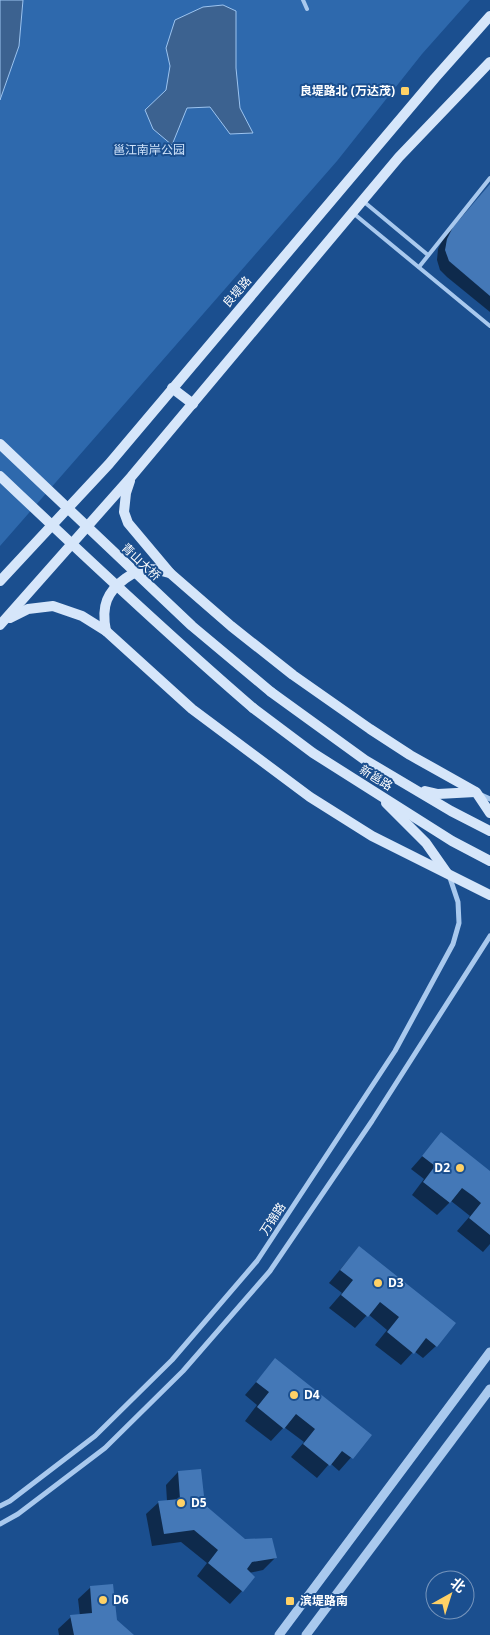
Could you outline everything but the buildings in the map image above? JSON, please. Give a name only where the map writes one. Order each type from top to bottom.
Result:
[{"type":"main road","name":"良堤路","points":[[0,581],[109,464],[435,78],[490,16]]},
{"type":"main road","points":[[2,623],[131,477],[399,158],[490,62]]},
{"type":"main road","points":[[172,388],[193,404]]},
{"type":"main road","name":"青山大桥","points":[[0,444],[185,620],[271,692]]},
{"type":"main road","name":"新邕路","points":[[0,476],[97,569],[253,708],[313,753],[452,841],[490,861]]},
{"type":"main road","points":[[131,477],[126,493],[124,512],[128,523],[170,573],[231,626],[301,681],[410,755],[476,792],[490,813]]},
{"type":"main road","points":[[106,631],[104,614],[107,599],[120,583],[137,570],[151,569],[170,573]]},
{"type":"main road","points":[[2,623],[28,609],[53,606],[82,616],[106,631],[192,709],[310,797],[372,836],[490,895]]},
{"type":"main road","name":"新邕路","points":[[271,692],[366,760],[451,811],[490,830]]},
{"type":"main road","points":[[414,788],[438,794],[476,792]]},
{"type":"main road","points":[[377,794],[426,843],[449,875]]},
{"type":"street","points":[[476,792],[490,799]]},
{"type":"street","name":"万锦路","points":[[0,1506],[10,1501],[95,1436],[172,1360],[258,1261],[395,1051],[453,944],[459,922],[458,902],[449,875]]},
{"type":"street","points":[[0,1524],[18,1514],[105,1448],[183,1371],[270,1271],[372,1121],[490,936]]},
{"type":"street","points":[[279,1635],[490,1352]]},
{"type":"street","points":[[306,1635],[490,1389]]},
{"type":"lane","points":[[303,0],[307,9]]},
{"type":"lane","points":[[419,267],[490,178]]},
{"type":"lane","points":[[363,201],[428,256]]},
{"type":"lane","points":[[353,213],[490,326]]},
{"type":"green space","name":"邕江南岸公园","points":[[23,0],[470,0],[422,54],[337,161],[0,546],[0,100],[19,46]]},
{"type":"shaded area","points":[[0,0],[23,0],[19,46],[0,100]]},
{"type":"shaded area","points":[[223,5],[236,11],[236,68],[240,108],[253,133],[230,134],[210,107],[187,108],[172,145],[153,129],[145,110],[166,90],[170,66],[166,48],[175,20],[203,7]]},
{"type":"place","name":"良堤路北 (万达茂)","points":[[405,91]]},
{"type":"place","name":"D2","points":[[460,1168]]},
{"type":"place","name":"D3","points":[[378,1283]]},
{"type":"place","name":"D4","points":[[294,1395]]},
{"type":"place","name":"D5","points":[[181,1503]]},
{"type":"place","name":"D6","points":[[103,1600]]},
{"type":"place","name":"滨堤路南","points":[[290,1601]]}]
